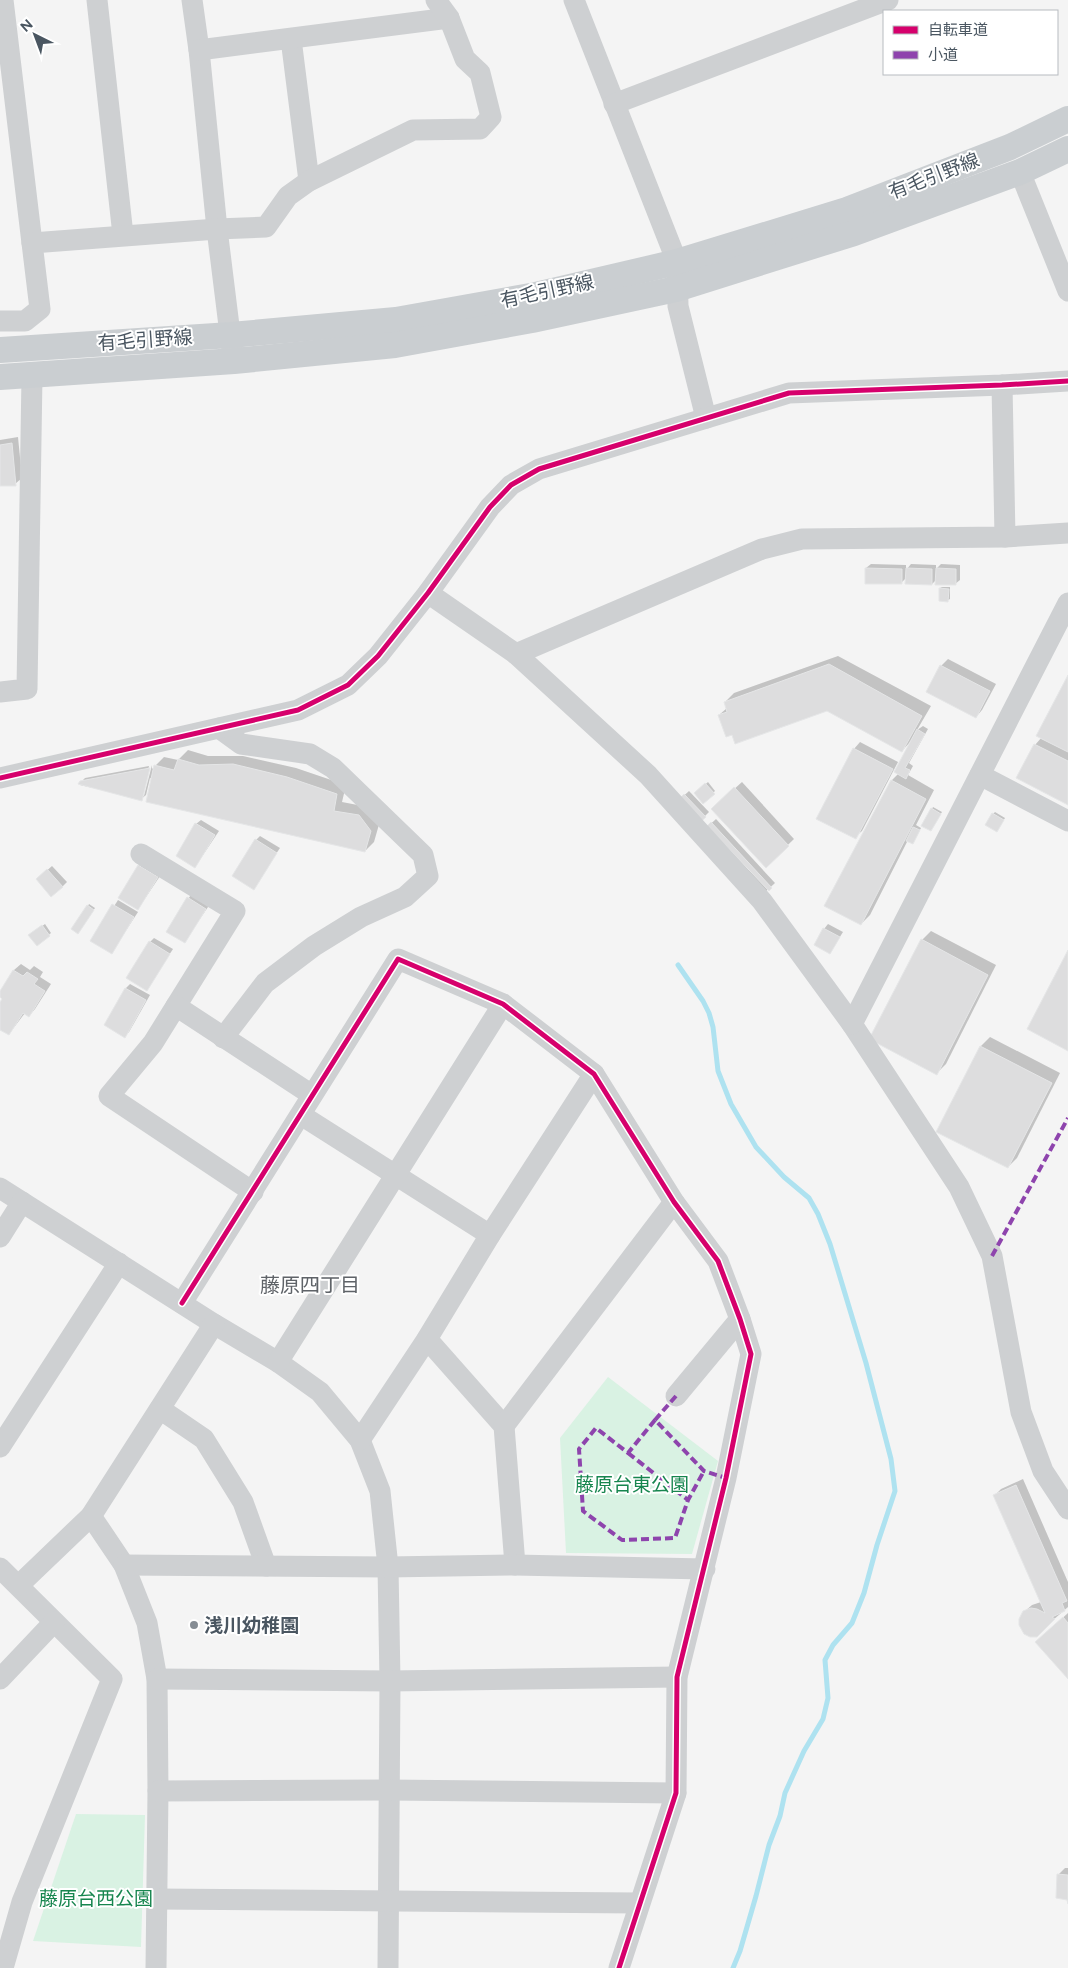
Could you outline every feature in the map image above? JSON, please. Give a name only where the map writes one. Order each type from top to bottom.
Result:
[{"type":"main road","name":"有毛引野線","points":[[0,350],[231,335],[396,320],[536,295],[677,262],[847,210],[1010,147],[1068,118]]},
{"type":"main road","name":"有毛引野線","points":[[0,377],[234,361],[395,345],[532,320],[676,289],[854,233],[1020,172],[1068,150]]},
{"type":"street","points":[[0,322],[25,321],[40,308],[3,0]]},
{"type":"street","points":[[98,0],[123,235]]},
{"type":"street","points":[[192,0],[199,50],[217,229],[234,361]]},
{"type":"street","points":[[32,243],[123,235],[266,227],[288,196],[309,181],[413,130],[480,129],[491,117],[480,73],[466,59],[449,18],[436,0]]},
{"type":"street","points":[[574,0],[677,262],[676,289],[678,306],[706,418]]},
{"type":"street","points":[[614,104],[888,0]]},
{"type":"street","points":[[199,50],[449,18]]},
{"type":"street","points":[[291,39],[309,181]]},
{"type":"street","points":[[1020,172],[1068,291]]},
{"type":"street","points":[[0,692],[27,689],[32,376]]},
{"type":"street","points":[[0,778],[298,710],[348,685],[378,656],[428,593],[490,507],[511,485],[539,469],[789,393],[1068,381]]},
{"type":"street","points":[[1002,385],[1005,537]]},
{"type":"street","points":[[516,654],[762,549],[802,538],[1005,537],[1068,533]]},
{"type":"street","points":[[428,593],[516,654],[648,775],[762,901],[852,1024],[959,1187],[992,1256],[1022,1412],[1043,1471],[1068,1509]]},
{"type":"street","points":[[852,1024],[1068,603]]},
{"type":"street","points":[[219,728],[241,744],[310,754],[333,768],[423,855],[428,876],[404,896],[361,917],[321,941],[265,983],[223,1038]]},
{"type":"street","points":[[980,774],[1068,820]]},
{"type":"street","points":[[141,854],[235,911],[153,1043],[109,1096],[253,1192]]},
{"type":"street","points":[[182,1303],[398,959],[503,1004],[594,1074],[674,1202],[718,1261],[751,1354],[726,1478],[677,1676],[676,1793],[619,1968]]},
{"type":"street","points":[[278,1362],[503,1004]]},
{"type":"street","points":[[176,1006],[312,1095]]},
{"type":"street","points":[[360,1440],[427,1339],[490,1235],[594,1074]]},
{"type":"street","points":[[301,1115],[490,1235]]},
{"type":"street","points":[[0,1188],[214,1324],[278,1362],[320,1392],[360,1440],[380,1491],[388,1567],[390,1681],[388,1968]]},
{"type":"street","points":[[0,1236],[22,1202]]},
{"type":"street","points":[[504,1426],[674,1202]]},
{"type":"street","points":[[0,1447],[119,1263]]},
{"type":"street","points":[[676,1396],[740,1319]]},
{"type":"street","points":[[19,1585],[91,1516],[214,1324]]},
{"type":"street","points":[[427,1339],[504,1426],[515,1565]]},
{"type":"street","points":[[160,1409],[204,1439],[243,1502],[266,1566]]},
{"type":"street","points":[[91,1516],[124,1566],[146,1622],[157,1679],[156,1968]]},
{"type":"street","points":[[124,1566],[388,1567],[515,1565],[705,1569]]},
{"type":"street","points":[[0,1568],[112,1679],[22,1902],[3,1968]]},
{"type":"street","points":[[0,1679],[54,1622]]},
{"type":"street","points":[[157,1679],[390,1681],[677,1676]]},
{"type":"street","points":[[158,1791],[388,1790],[676,1793]]},
{"type":"street","points":[[156,1899],[639,1903]]},
{"type":"green space","name":"藤原台東公園","points":[[608,1377],[718,1461],[692,1554],[566,1553],[560,1438]]},
{"type":"green space","name":"藤原台西公園","points":[[76,1814],[145,1815],[141,1947],[33,1941]]},
{"type":"building","points":[[12,443],[16,486],[0,486],[0,445]]},
{"type":"building","points":[[865,568],[902,569],[902,584],[865,584]]},
{"type":"building","points":[[906,568],[932,569],[932,585],[905,584]]},
{"type":"building","points":[[936,568],[956,569],[956,585],[935,585]]},
{"type":"building","points":[[939,588],[949,589],[948,602],[939,601]]},
{"type":"building","points":[[829,664],[922,716],[902,752],[827,711],[735,744],[732,735],[726,737],[718,715],[727,712],[724,702]]},
{"type":"building","points":[[940,665],[990,691],[976,718],[926,692]]},
{"type":"building","points":[[1068,675],[1068,752],[1036,736]]},
{"type":"building","points":[[917,729],[925,734],[905,768],[910,770],[906,779],[894,772]]},
{"type":"building","points":[[1034,744],[1068,761],[1068,805],[1016,778]]},
{"type":"building","points":[[853,748],[893,769],[856,839],[816,819]]},
{"type":"building","points":[[178,759],[199,765],[233,764],[287,777],[337,794],[334,811],[359,815],[371,831],[365,852],[146,802],[154,765],[174,770]]},
{"type":"building","points":[[150,768],[142,801],[78,784],[80,781]]},
{"type":"building","points":[[891,780],[926,799],[861,925],[824,906]]},
{"type":"building","points":[[705,783],[715,794],[703,804],[694,793]]},
{"type":"building","points":[[734,787],[789,846],[766,868],[711,809]]},
{"type":"building","points":[[684,794],[706,817],[697,825],[676,802]]},
{"type":"building","points":[[931,808],[941,814],[931,831],[921,826]]},
{"type":"building","points":[[992,813],[1004,820],[997,832],[985,825]]},
{"type":"building","points":[[711,822],[772,888],[769,891],[707,826]]},
{"type":"building","points":[[195,823],[215,835],[195,868],[176,856]]},
{"type":"building","points":[[913,827],[920,830],[913,844],[906,841]]},
{"type":"building","points":[[255,839],[277,853],[254,890],[232,876]]},
{"type":"building","points":[[138,865],[158,877],[138,910],[118,898]]},
{"type":"building","points":[[47,869],[63,887],[51,897],[36,879]]},
{"type":"building","points":[[187,897],[206,909],[185,943],[166,932]]},
{"type":"building","points":[[112,904],[134,917],[112,954],[90,941]]},
{"type":"building","points":[[87,905],[94,910],[78,934],[71,929]]},
{"type":"building","points":[[42,925],[50,936],[37,946],[28,935]]},
{"type":"building","points":[[823,928],[840,937],[830,954],[814,945]]},
{"type":"building","points":[[921,939],[988,975],[937,1075],[869,1039]]},
{"type":"building","points":[[149,941],[170,954],[147,991],[126,978]]},
{"type":"building","points":[[1068,950],[1068,1051],[1027,1029]]},
{"type":"building","points":[[13,970],[23,976],[27,972],[38,979],[34,984],[45,991],[29,1017],[23,1013],[9,1035],[0,1030],[0,1002],[2,999],[0,991]]},
{"type":"building","points":[[125,988],[146,1000],[125,1038],[104,1025]]},
{"type":"building","points":[[980,1046],[1052,1083],[1008,1168],[936,1132]]},
{"type":"building","points":[[1016,1485],[1067,1601],[1062,1603],[1065,1611],[1052,1617],[1055,1619],[1037,1637],[1030,1637],[1024,1634],[1019,1625],[1019,1619],[1023,1611],[1031,1608],[1045,1613],[993,1495]]},
{"type":"building","points":[[1063,1617],[1068,1623],[1068,1679],[1035,1642]]},
{"type":"building","points":[[1057,1874],[1068,1875],[1068,1904],[1067,1900],[1056,1898]]},
{"type":"waterway","points":[[678,965],[709,1013],[713,1027],[718,1071],[731,1104],[756,1147],[784,1177],[809,1198],[818,1214],[830,1244],[866,1363],[891,1459],[895,1491],[877,1545],[864,1593],[852,1623],[833,1645],[825,1660],[828,1698],[823,1719],[804,1751],[785,1793],[740,1951],[733,1968]]},
{"type":"marked path","points":[[992,1256],[1068,1118]]},
{"type":"marked path","points":[[676,1396],[655,1420],[704,1471],[726,1478]]},
{"type":"marked path","points":[[655,1420],[628,1453],[596,1428],[579,1449],[583,1511],[622,1540],[675,1538],[688,1500],[704,1471]]},
{"type":"marked path","points":[[628,1453],[688,1500]]},
{"type":"cycle path","points":[[0,778],[298,710],[348,685],[378,656],[428,593],[490,507],[511,485],[539,469],[789,393],[1068,381]]},
{"type":"cycle path","points":[[182,1303],[398,959],[503,1004],[594,1074],[674,1202],[718,1261],[751,1354],[726,1478],[677,1677],[676,1793],[619,1968]]},
{"type":"place","name":"浅川幼稚園","points":[[194,1625]]},
{"type":"district","name":"藤原四丁目","points":[[310,1285]]}]
